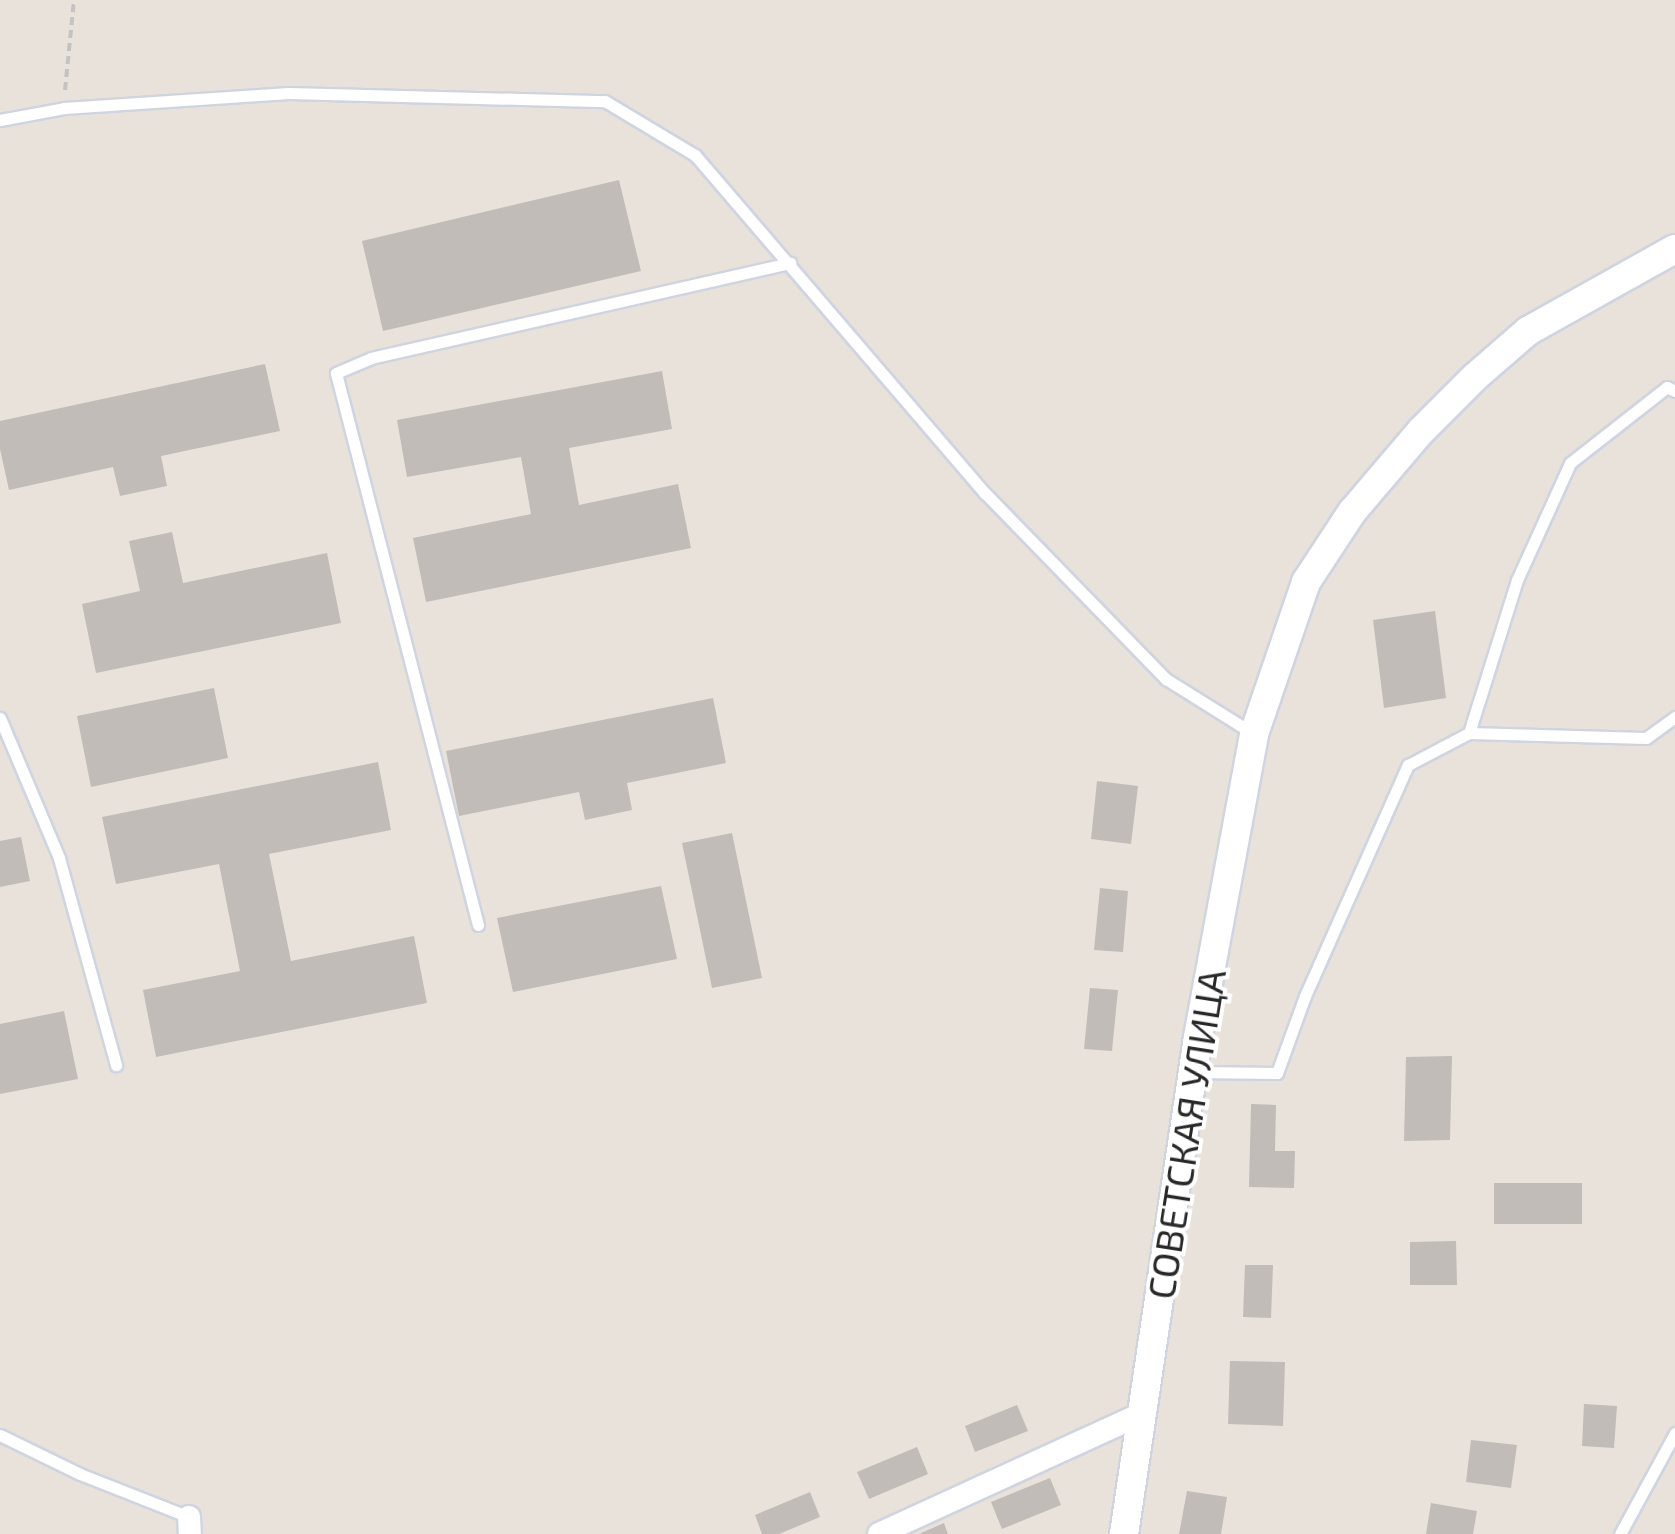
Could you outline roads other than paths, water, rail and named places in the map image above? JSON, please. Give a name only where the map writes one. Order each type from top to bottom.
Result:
[{"type":"street","name":"СОВЕТСКАЯ УЛИЦА","points":[[1124,1534],[1193,1072],[1254,734],[1306,582],[1352,512],[1421,430],[1528,330],[1675,249]]},
{"type":"street","points":[[879,1534],[1143,1414]]},
{"type":"lane","points":[[0,120],[64,108],[290,93],[605,101],[695,155],[985,493],[1166,680],[1254,734]]},
{"type":"lane","points":[[478,925],[336,373],[372,358],[790,263]]},
{"type":"lane","points":[[1469,733],[1517,580],[1570,463],[1667,388],[1675,391]]},
{"type":"lane","points":[[1193,1072],[1278,1074],[1305,996],[1408,765],[1469,733],[1646,738],[1675,717]]},
{"type":"lane","points":[[0,718],[59,858],[116,1065]]},
{"type":"lane","points":[[1620,1534],[1675,1434]]},
{"type":"lane","points":[[0,1435],[190,1526]]}]
